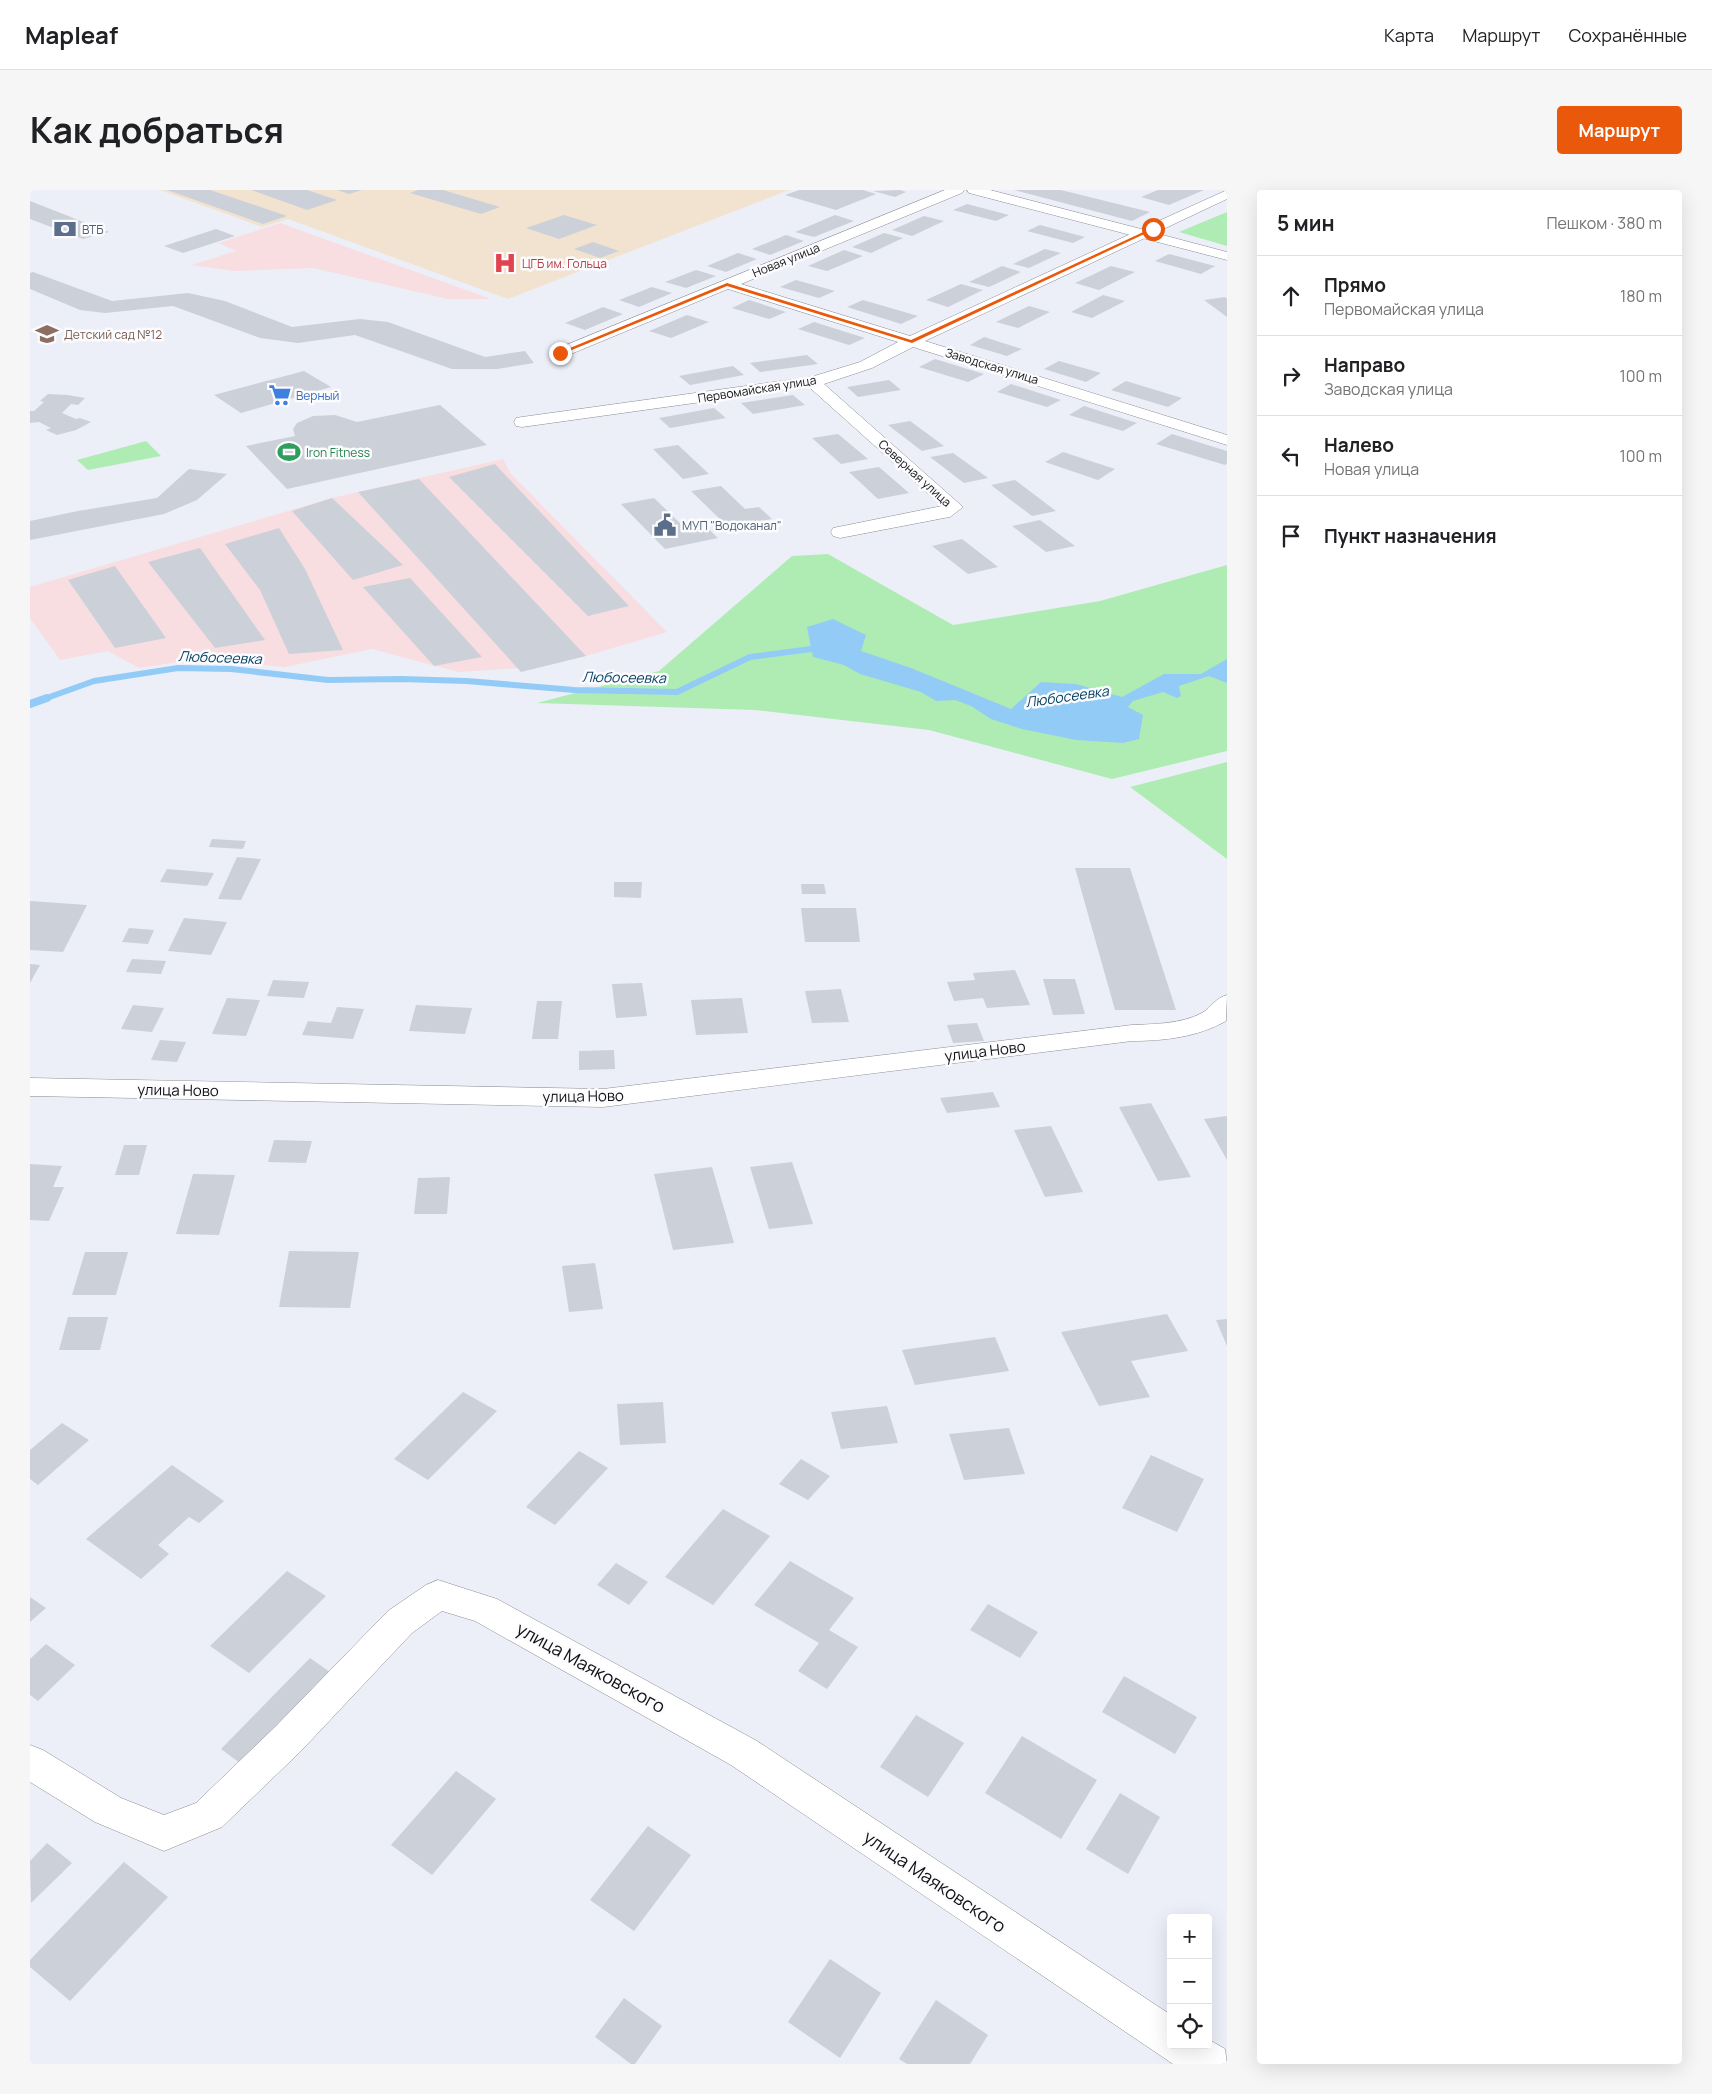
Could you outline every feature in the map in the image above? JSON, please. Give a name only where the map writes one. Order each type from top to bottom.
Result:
[{"type":"street","name":"Новая улица","points":[[560,353],[956,190]]},
{"type":"street","points":[[974,190],[1227,256]]},
{"type":"street","name":"Первомайская улица","points":[[522,422],[813,382],[866,365],[912,341],[1227,194]]},
{"type":"street","name":"Заводская улица","points":[[727,284],[1227,440]]},
{"type":"street","name":"Северная улица","points":[[813,382],[954,507],[944,513],[840,532]]},
{"type":"street","name":"улица Ново","points":[[30,1086],[603,1098],[1132,1033],[1161,1033],[1194,1025],[1217,1015],[1227,1003]]},
{"type":"street","name":"улица Маяковского","points":[[30,1762],[108,1810],[164,1833],[209,1815],[288,1739],[400,1622],[438,1595],[485,1609],[744,1753],[1167,2036]]},
{"type":"street","points":[[1187,2049],[1210,2064]]},
{"type":"shaded area","name":"ЦГБ им. Гольца","points":[[160,190],[789,190],[508,299],[288,219],[262,227]]},
{"type":"shaded area","points":[[280,223],[491,299],[448,299],[313,268],[235,271],[191,265],[236,251],[219,243]]},
{"type":"shaded area","points":[[503,459],[511,474],[667,632],[586,656],[520,668],[458,672],[372,649],[285,667],[197,659],[139,668],[108,651],[60,660],[30,618],[30,587],[332,498]]},
{"type":"green space","points":[[1227,212],[1227,246],[1179,232]]},
{"type":"green space","points":[[146,441],[161,456],[88,470],[77,460]]},
{"type":"green space","points":[[828,554],[953,625],[1100,601],[1227,565],[1227,751],[1112,779],[929,730],[755,710],[537,703],[659,671],[792,556]]},
{"type":"green space","points":[[1227,762],[1227,859],[1130,787]]},
{"type":"water","points":[[833,619],[866,635],[861,651],[911,668],[1011,709],[1041,682],[1076,684],[1122,697],[1164,674],[1201,674],[1227,659],[1227,683],[1209,676],[1179,686],[1181,696],[1177,698],[1163,692],[1133,701],[1128,707],[1143,715],[1139,739],[1123,743],[1076,740],[1022,729],[991,719],[971,706],[955,700],[936,701],[921,692],[860,674],[844,665],[813,657],[807,627]]},
{"type":"building","points":[[167,190],[210,190],[287,216],[263,224]]},
{"type":"building","points":[[251,190],[307,190],[337,200],[307,210]]},
{"type":"building","points":[[337,190],[362,190],[349,194]]},
{"type":"building","points":[[418,190],[443,190],[500,207],[481,214],[410,193]]},
{"type":"building","points":[[799,190],[863,190],[876,194],[836,210],[785,195]]},
{"type":"building","points":[[900,190],[906,192],[895,197],[873,191]]},
{"type":"building","points":[[1014,190],[1061,190],[1150,212],[1132,221]]},
{"type":"building","points":[[1158,190],[1204,190],[1169,205],[1141,197]]},
{"type":"building","points":[[30,201],[109,232],[83,239],[30,219]]},
{"type":"building","points":[[967,204],[1009,215],[996,221],[953,210]]},
{"type":"building","points":[[564,215],[597,225],[559,239],[526,228]]},
{"type":"building","points":[[835,215],[854,221],[814,237],[795,232]]},
{"type":"building","points":[[924,216],[944,221],[912,236],[892,230]]},
{"type":"building","points":[[1040,225],[1085,237],[1073,243],[1027,231]]},
{"type":"building","points":[[216,229],[235,236],[183,253],[164,246]]},
{"type":"building","points":[[884,233],[903,238],[871,253],[852,247]]},
{"type":"building","points":[[786,235],[804,241],[770,255],[752,249]]},
{"type":"building","points":[[593,242],[619,251],[600,258],[574,249]]},
{"type":"building","points":[[1045,249],[1061,253],[1029,268],[1013,264]]},
{"type":"building","points":[[844,250],[863,256],[827,271],[808,266]]},
{"type":"building","points":[[738,253],[757,259],[726,272],[707,266]]},
{"type":"building","points":[[1169,254],[1215,266],[1201,274],[1155,261]]},
{"type":"building","points":[[1002,266],[1021,272],[989,287],[969,282]]},
{"type":"building","points":[[1111,266],[1135,272],[1099,290],[1075,283]]},
{"type":"building","points":[[696,270],[716,276],[686,288],[665,282]]},
{"type":"building","points":[[33,272],[112,301],[188,293],[225,301],[292,327],[360,319],[388,322],[485,357],[525,351],[534,363],[497,369],[452,369],[355,335],[298,343],[260,338],[173,306],[105,313],[80,310],[30,289],[30,273]]},
{"type":"building","points":[[796,280],[835,291],[819,298],[780,287]]},
{"type":"building","points":[[961,284],[983,290],[948,307],[926,300]]},
{"type":"building","points":[[652,287],[672,293],[639,307],[619,300]]},
{"type":"building","points":[[1103,295],[1125,301],[1092,318],[1071,312]]},
{"type":"building","points":[[1225,297],[1227,299],[1227,317],[1204,300]]},
{"type":"building","points":[[749,300],[786,312],[769,319],[732,308]]},
{"type":"building","points":[[863,300],[918,316],[901,324],[847,307]]},
{"type":"building","points":[[1029,306],[1050,312],[1018,328],[996,322]]},
{"type":"building","points":[[603,307],[623,314],[585,330],[565,323]]},
{"type":"building","points":[[687,315],[709,322],[671,338],[649,331]]},
{"type":"building","points":[[814,322],[865,338],[849,345],[798,329]]},
{"type":"building","points":[[984,337],[1022,349],[1007,356],[970,345]]},
{"type":"building","points":[[807,355],[818,364],[760,372],[750,363]]},
{"type":"building","points":[[935,359],[984,374],[968,382],[919,367]]},
{"type":"building","points":[[1059,361],[1101,373],[1086,382],[1044,369]]},
{"type":"building","points":[[733,366],[744,375],[690,385],[679,376]]},
{"type":"building","points":[[304,371],[331,387],[241,413],[214,395]]},
{"type":"building","points":[[889,380],[901,390],[858,397],[847,387]]},
{"type":"building","points":[[1126,381],[1182,398],[1168,407],[1111,390]]},
{"type":"building","points":[[1011,384],[1061,400],[1047,407],[997,392]]},
{"type":"building","points":[[48,394],[85,398],[78,405],[71,404],[62,413],[76,419],[80,418],[91,422],[76,430],[57,435],[46,430],[51,428],[39,422],[30,423],[30,411],[34,411],[44,402],[40,401]]},
{"type":"building","points":[[793,395],[805,405],[753,414],[741,403]]},
{"type":"building","points":[[440,405],[487,445],[287,489],[246,446],[295,436],[293,429],[297,423],[313,416],[335,415],[357,422]]},
{"type":"building","points":[[1084,406],[1137,423],[1123,431],[1069,415]]},
{"type":"building","points":[[714,408],[726,418],[670,428],[659,418]]},
{"type":"building","points":[[910,421],[944,446],[922,451],[888,425]]},
{"type":"building","points":[[838,434],[868,459],[841,464],[812,438]]},
{"type":"building","points":[[1172,434],[1227,451],[1227,463],[1225,465],[1156,444]]},
{"type":"building","points":[[678,445],[709,474],[683,479],[653,449]]},
{"type":"building","points":[[1063,452],[1115,469],[1098,480],[1045,462]]},
{"type":"building","points":[[953,453],[988,478],[964,483],[930,457]]},
{"type":"building","points":[[495,464],[629,606],[588,616],[449,477]]},
{"type":"building","points":[[879,467],[909,493],[878,499],[849,472]]},
{"type":"building","points":[[189,469],[227,474],[197,500],[164,514],[30,540],[30,521],[157,498]]},
{"type":"building","points":[[419,479],[586,656],[521,672],[358,492]]},
{"type":"building","points":[[1015,480],[1056,511],[1032,516],[991,485]]},
{"type":"building","points":[[721,486],[745,509],[759,507],[772,519],[728,527],[691,491]]},
{"type":"building","points":[[332,498],[403,565],[353,580],[292,511]]},
{"type":"building","points":[[654,498],[683,526],[702,523],[718,538],[665,549],[621,504]]},
{"type":"building","points":[[1040,520],[1075,546],[1046,552],[1012,526]]},
{"type":"building","points":[[279,528],[305,569],[343,650],[289,654],[260,590],[225,544]]},
{"type":"building","points":[[962,539],[998,567],[968,574],[932,546]]},
{"type":"building","points":[[200,548],[265,640],[215,648],[148,562]]},
{"type":"building","points":[[115,566],[166,638],[115,648],[68,580]]},
{"type":"building","points":[[410,578],[482,657],[434,666],[363,587]]},
{"type":"building","points":[[212,839],[246,841],[243,849],[209,847]]},
{"type":"building","points":[[237,857],[261,859],[241,900],[218,899]]},
{"type":"building","points":[[1075,868],[1130,868],[1176,1010],[1115,1010]]},
{"type":"building","points":[[167,869],[214,873],[207,886],[160,882]]},
{"type":"building","points":[[614,882],[642,882],[641,898],[614,897]]},
{"type":"building","points":[[801,884],[824,884],[826,894],[802,894]]},
{"type":"building","points":[[30,901],[87,905],[63,952],[30,950]]},
{"type":"building","points":[[801,908],[856,908],[860,942],[805,942]]},
{"type":"building","points":[[184,918],[227,922],[211,955],[168,951]]},
{"type":"building","points":[[129,928],[154,930],[148,944],[122,942]]},
{"type":"building","points":[[132,959],[166,961],[161,974],[126,972]]},
{"type":"building","points":[[30,964],[40,965],[30,983]]},
{"type":"building","points":[[1015,970],[1030,1005],[987,1008],[983,998],[954,1001],[947,982],[975,980],[973,973]]},
{"type":"building","points":[[1043,979],[1075,979],[1085,1014],[1053,1015]]},
{"type":"building","points":[[273,980],[309,982],[304,998],[267,996]]},
{"type":"building","points":[[642,983],[647,1016],[616,1018],[612,984]]},
{"type":"building","points":[[841,989],[849,1022],[812,1023],[805,991]]},
{"type":"building","points":[[227,998],[260,1000],[246,1036],[212,1034]]},
{"type":"building","points":[[742,998],[748,1033],[696,1035],[691,1000]]},
{"type":"building","points":[[537,1001],[562,1001],[558,1039],[532,1039]]},
{"type":"building","points":[[133,1005],[164,1008],[152,1032],[121,1029]]},
{"type":"building","points":[[416,1005],[472,1008],[465,1034],[409,1031]]},
{"type":"building","points":[[337,1007],[364,1009],[353,1039],[302,1035],[308,1021],[331,1023]]},
{"type":"building","points":[[977,1023],[984,1041],[953,1043],[947,1025]]},
{"type":"building","points":[[160,1040],[186,1042],[177,1062],[151,1060]]},
{"type":"building","points":[[614,1050],[615,1069],[579,1070],[579,1051]]},
{"type":"building","points":[[993,1092],[1000,1107],[947,1113],[940,1098]]},
{"type":"building","points":[[1151,1103],[1191,1177],[1158,1181],[1119,1107]]},
{"type":"building","points":[[1227,1116],[1227,1160],[1204,1119]]},
{"type":"building","points":[[1051,1126],[1083,1192],[1045,1197],[1014,1130]]},
{"type":"building","points":[[274,1140],[312,1141],[306,1163],[268,1162]]},
{"type":"building","points":[[124,1145],[147,1145],[139,1175],[115,1175]]},
{"type":"building","points":[[792,1162],[813,1224],[769,1229],[750,1167]]},
{"type":"building","points":[[30,1164],[62,1166],[53,1187],[64,1187],[49,1221],[30,1220]]},
{"type":"building","points":[[712,1167],[734,1243],[673,1250],[654,1174]]},
{"type":"building","points":[[193,1174],[235,1175],[219,1235],[176,1234]]},
{"type":"building","points":[[450,1177],[447,1214],[414,1214],[418,1178]]},
{"type":"building","points":[[289,1251],[359,1252],[350,1308],[279,1307]]},
{"type":"building","points":[[85,1252],[128,1252],[116,1295],[72,1295]]},
{"type":"building","points":[[595,1263],[603,1309],[569,1312],[562,1266]]},
{"type":"building","points":[[1167,1314],[1188,1351],[1131,1361],[1150,1397],[1099,1406],[1061,1332]]},
{"type":"building","points":[[68,1317],[108,1317],[100,1350],[59,1350]]},
{"type":"building","points":[[1227,1319],[1227,1346],[1216,1320]]},
{"type":"building","points":[[995,1337],[1009,1371],[915,1385],[902,1350]]},
{"type":"building","points":[[463,1392],[497,1411],[428,1480],[394,1459]]},
{"type":"building","points":[[663,1402],[666,1443],[620,1445],[617,1404]]},
{"type":"building","points":[[887,1406],[898,1443],[841,1449],[831,1412]]},
{"type":"building","points":[[62,1423],[89,1440],[38,1485],[30,1479],[30,1450]]},
{"type":"building","points":[[1009,1428],[1025,1474],[964,1480],[949,1434]]},
{"type":"building","points":[[579,1451],[608,1468],[555,1525],[526,1507]]},
{"type":"building","points":[[1151,1455],[1204,1479],[1177,1532],[1122,1508]]},
{"type":"building","points":[[801,1459],[830,1476],[808,1500],[779,1484]]},
{"type":"building","points":[[172,1465],[224,1501],[199,1523],[189,1517],[158,1545],[169,1554],[141,1579],[86,1539]]},
{"type":"building","points":[[723,1509],[770,1536],[713,1605],[665,1577]]},
{"type":"building","points":[[790,1561],[854,1598],[829,1630],[858,1647],[827,1689],[798,1671],[819,1643],[754,1605]]},
{"type":"building","points":[[616,1563],[648,1582],[629,1605],[597,1585]]},
{"type":"building","points":[[287,1571],[326,1596],[249,1673],[210,1646]]},
{"type":"building","points":[[30,1597],[46,1608],[30,1622]]},
{"type":"building","points":[[988,1604],[1038,1632],[1020,1658],[970,1630]]},
{"type":"building","points":[[46,1644],[75,1665],[38,1701],[30,1695],[30,1659]]},
{"type":"building","points":[[310,1658],[337,1677],[248,1769],[221,1749]]},
{"type":"building","points":[[1124,1676],[1197,1717],[1175,1754],[1102,1712]]},
{"type":"building","points":[[916,1715],[964,1743],[928,1797],[880,1767]]},
{"type":"building","points":[[1022,1736],[1097,1780],[1061,1839],[985,1793]]},
{"type":"building","points":[[456,1771],[496,1799],[432,1875],[391,1845]]},
{"type":"building","points":[[1120,1793],[1160,1817],[1128,1874],[1086,1849]]},
{"type":"building","points":[[648,1826],[691,1855],[634,1931],[590,1900]]},
{"type":"building","points":[[47,1843],[72,1863],[31,1903],[30,1861]]},
{"type":"building","points":[[124,1862],[168,1897],[70,2001],[30,1967],[30,1960]]},
{"type":"building","points":[[830,1959],[881,1993],[840,2058],[788,2022]]},
{"type":"building","points":[[624,1998],[662,2026],[635,2064],[631,2064],[595,2037]]},
{"type":"building","points":[[936,2000],[988,2035],[970,2064],[907,2064],[899,2059]]},
{"type":"waterway","name":"Любосеевка","points":[[44,699],[94,681],[178,668],[231,669],[328,680],[401,679],[467,681],[574,690],[677,692],[750,657],[811,649],[822,653]]},
{"type":"waterway","name":"Любосеевка","points":[[30,704],[47,698]]},
{"type":"place","name":"ВТБ","points":[[65,229]]},
{"type":"place","name":"ЦГБ им. Гольца","points":[[505,263]]},
{"type":"place","name":"Детский сад №12","points":[[47,334]]},
{"type":"place","name":"Верный","points":[[280,395]]},
{"type":"place","name":"Iron Fitness","points":[[289,452]]},
{"type":"place","name":"МУП \"Водоканал\"","points":[[665,525]]},
{"type":"route","points":[[560,353],[727,284],[912,341],[1153,229]]}]
